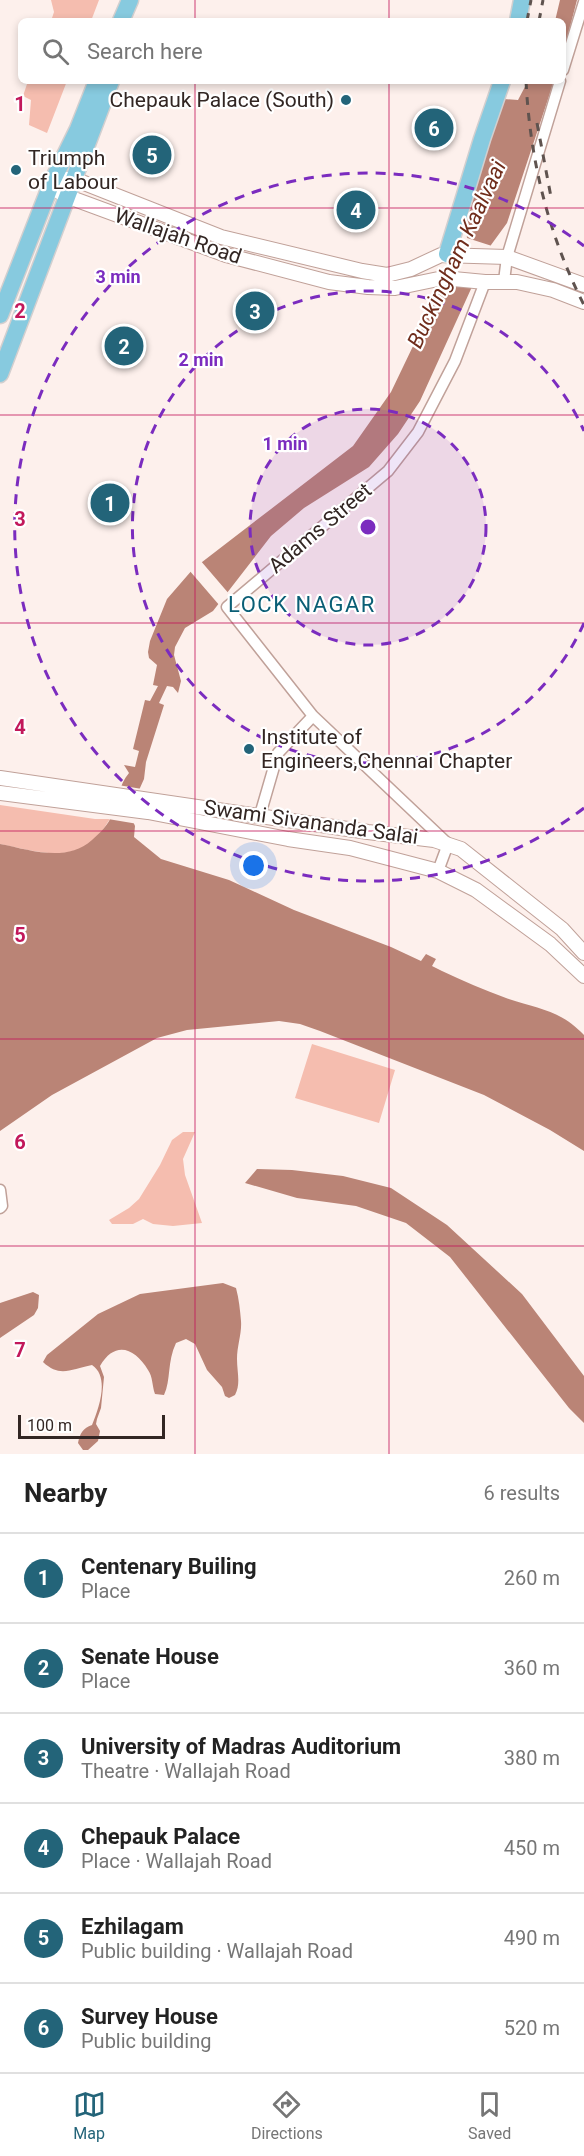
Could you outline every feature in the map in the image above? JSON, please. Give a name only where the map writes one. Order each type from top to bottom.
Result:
[{"type":"main road","points":[[122,18],[130,0]]},
{"type":"main road","points":[[135,18],[142,0]]},
{"type":"main road","points":[[519,18],[522,0]]},
{"type":"main road","points":[[0,315],[51,182],[78,129],[96,84]]},
{"type":"main road","points":[[0,374],[110,84]]},
{"type":"main road","points":[[450,254],[482,139],[501,84]]},
{"type":"street","points":[[566,60],[584,2]]},
{"type":"street","points":[[504,281],[507,257],[559,84]]},
{"type":"street","name":"Wallajah Road","points":[[450,254],[430,259],[411,269],[387,275],[362,271],[221,237],[74,179],[57,179],[51,182],[54,189],[66,196],[225,255],[329,282],[395,288],[443,278],[485,282]]},
{"type":"street","points":[[450,254],[507,257],[584,285]]},
{"type":"street","points":[[485,282],[504,281],[553,290],[584,302]]},
{"type":"street","name":"Adams Street","points":[[448,844],[313,716],[227,607],[388,471],[418,432],[455,361],[485,282]]},
{"type":"street","points":[[260,815],[278,753],[313,716]]},
{"type":"street","name":"Swami Sivananda Salai","points":[[0,778],[149,806],[260,815],[434,840],[448,844],[461,849],[553,922],[584,953]]},
{"type":"street","name":"Swami Sivananda Salai","points":[[0,793],[111,800]]},
{"type":"street","name":"Swami Sivananda Salai","points":[[149,806],[288,839],[350,848],[438,871],[476,890],[550,944],[584,976]]},
{"type":"street","points":[[438,871],[448,844]]},
{"type":"street","points":[[0,1190],[2,1206],[0,1208]]},
{"type":"shaded area","points":[[51,0],[99,0],[92,18],[52,18],[54,12]]},
{"type":"shaded area","points":[[560,0],[577,0],[566,42],[566,18],[556,18]]},
{"type":"shaded area","points":[[27,84],[66,84],[47,133],[29,125],[31,100],[23,96]]},
{"type":"shaded area","points":[[526,84],[553,84],[507,223],[491,245],[420,401],[398,434],[369,467],[304,508],[271,536],[213,611],[185,628],[175,647],[174,655],[181,681],[178,693],[173,687],[167,686],[159,703],[164,705],[146,762],[144,779],[135,799],[132,819],[135,826],[134,837],[161,859],[229,880],[294,910],[391,947],[421,961],[426,954],[436,959],[432,966],[442,971],[498,995],[548,1011],[575,1026],[584,1035],[584,1151],[484,1095],[320,1031],[300,1024],[279,1021],[187,1030],[157,1038],[52,1095],[0,1131],[0,844],[60,853],[82,847],[106,825],[112,815],[123,782],[129,773],[124,765],[135,767],[139,751],[133,749],[145,700],[150,701],[158,686],[153,685],[157,665],[149,658],[148,652],[150,641],[167,599],[193,569],[353,446],[391,392],[438,294],[449,287],[467,238],[465,218],[504,99],[518,100]]},
{"type":"shaded area","points":[[0,805],[95,819],[110,819],[91,842],[80,849],[54,853],[41,852],[0,844]]},
{"type":"shaded area","points":[[312,1044],[395,1070],[379,1123],[295,1098]]},
{"type":"shaded area","points":[[183,1132],[195,1132],[183,1159],[185,1175],[202,1223],[173,1226],[153,1224],[143,1219],[133,1224],[112,1224],[109,1220],[139,1199],[172,1140]]},
{"type":"shaded area","points":[[257,1169],[292,1170],[343,1176],[391,1188],[447,1225],[522,1294],[584,1376],[584,1423],[569,1408],[450,1257],[406,1223],[356,1206],[297,1198],[245,1183]]},
{"type":"shaded area","points":[[223,1283],[236,1288],[239,1300],[241,1330],[235,1395],[229,1398],[225,1396],[222,1387],[207,1370],[195,1344],[186,1339],[176,1343],[173,1350],[164,1395],[155,1394],[150,1373],[137,1356],[125,1350],[118,1350],[106,1358],[100,1366],[104,1377],[101,1408],[96,1424],[100,1431],[98,1441],[88,1450],[83,1450],[78,1443],[82,1431],[92,1425],[95,1418],[100,1402],[101,1377],[92,1365],[66,1371],[55,1370],[43,1362],[47,1355],[98,1314],[140,1294]]},
{"type":"shaded area","points":[[33,1292],[39,1295],[38,1308],[34,1315],[0,1338],[0,1303]]},
{"type":"pier","points":[[464,237],[492,246],[475,288],[445,286]]},
{"type":"pier","points":[[200,560],[230,595],[220,606],[189,570]]},
{"type":"pier","points":[[118,785],[142,789],[135,818],[138,824],[108,819],[117,796]]},
{"type":"railway","points":[[528,18],[531,0]]},
{"type":"railway","points":[[540,18],[543,0]]},
{"type":"railway","points":[[526,84],[532,139],[543,196],[560,251],[584,305]]},
{"type":"railway","points":[[537,123],[551,197]]},
{"type":"place","name":"Chepauk Palace (South)","points":[[346,100]]},
{"type":"place","name":"Survey House","points":[[434,128]]},
{"type":"place","name":"Ezhilagam","points":[[152,155]]},
{"type":"place","name":"Triumph of Labour","points":[[16,170]]},
{"type":"place","name":"Chepauk Palace","points":[[356,210]]},
{"type":"place","name":"University of Madras Auditorium","points":[[255,311]]},
{"type":"place","name":"Senate House","points":[[124,346]]},
{"type":"place","name":"Centenary Builing","points":[[110,503]]},
{"type":"place","name":"Institute of Engineers,Chennai Chapter","points":[[249,749]]},
{"type":"district","name":"LOCK NAGAR","points":[[302,604]]},
{"type":"water label","name":"Buckingham Kaalvaai","points":[[456,254]]}]
